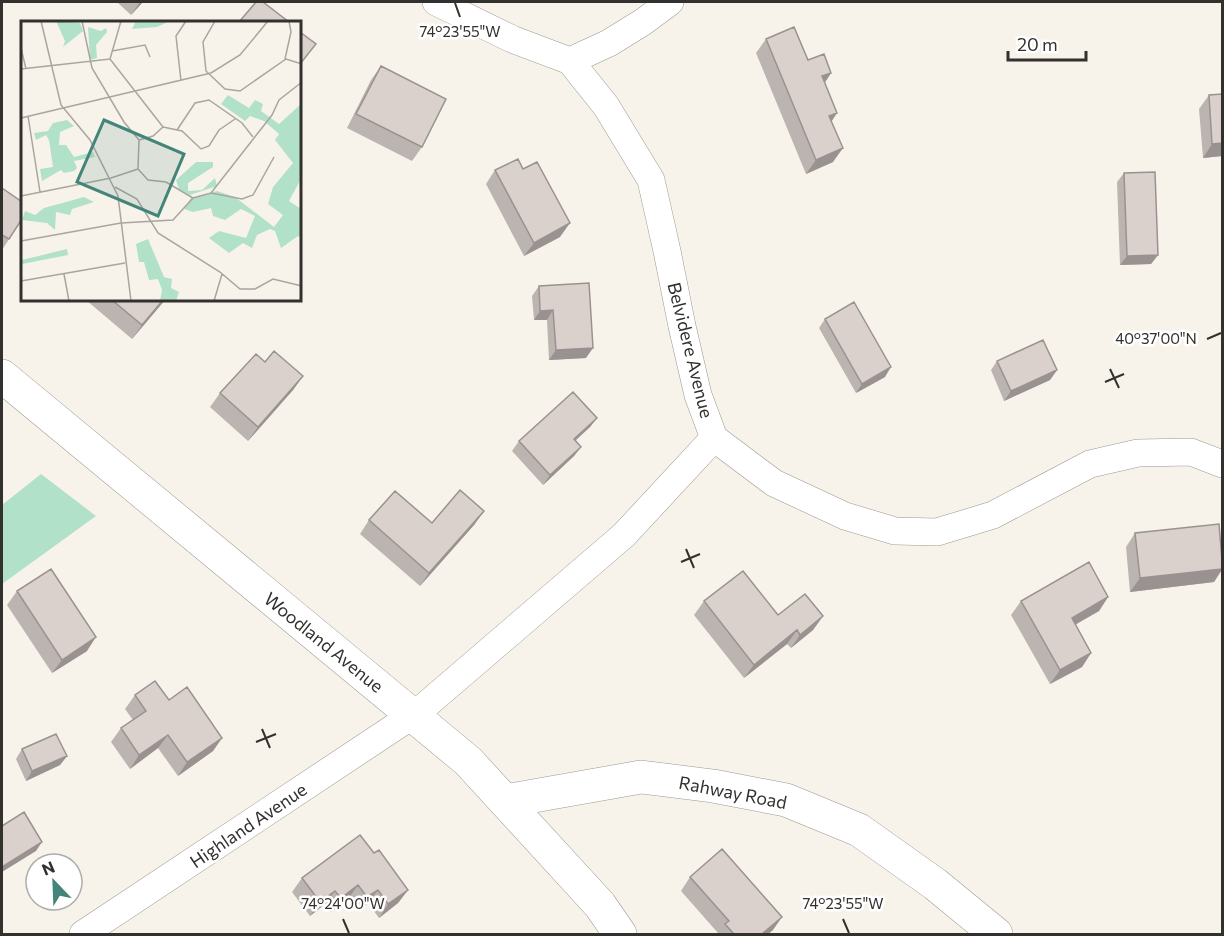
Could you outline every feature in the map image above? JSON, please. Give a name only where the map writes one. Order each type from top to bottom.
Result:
[{"type":"street","points":[[436,2],[512,39],[570,61],[643,22],[670,2]]},
{"type":"street","name":"Belvidere Avenue","points":[[412,715],[624,535],[714,438],[698,395],[651,180],[606,106],[570,61]]},
{"type":"street","name":"Woodland Avenue","points":[[2,376],[468,761],[600,905],[621,934]]},
{"type":"street","points":[[714,438],[774,483],[845,516],[895,531],[937,532],[993,515],[1090,464],[1138,453],[1191,452],[1222,464]]},
{"type":"street","name":"Highland Avenue","points":[[84,934],[412,715]]},
{"type":"street","name":"Rahway Road","points":[[505,801],[641,777],[712,786],[786,800],[859,830],[935,884],[996,934]]},
{"type":"green space","points":[[41,474],[96,516],[2,584],[2,505]]},
{"type":"building","points":[[256,2],[263,2],[288,21],[240,21]]},
{"type":"building","points":[[794,27],[808,60],[824,54],[831,73],[822,76],[837,113],[829,116],[843,148],[816,160],[766,39]]},
{"type":"building","points":[[302,34],[316,44],[302,62]]},
{"type":"building","points":[[381,66],[446,99],[422,147],[356,114]]},
{"type":"building","points":[[1222,94],[1222,143],[1212,144],[1209,95]]},
{"type":"building","points":[[518,159],[523,169],[537,162],[570,223],[534,243],[495,170]]},
{"type":"building","points":[[1155,172],[1158,255],[1127,256],[1124,173]]},
{"type":"building","points":[[2,188],[21,201],[21,221],[9,239],[2,235]]},
{"type":"building","points":[[589,283],[593,348],[556,350],[553,310],[540,311],[539,286]]},
{"type":"building","points":[[114,302],[161,302],[142,325]]},
{"type":"building","points":[[854,302],[891,367],[862,384],[825,319]]},
{"type":"building","points":[[1043,340],[1057,370],[1011,391],[997,361]]},
{"type":"building","points":[[274,351],[303,376],[258,427],[220,393],[256,354],[265,362]]},
{"type":"building","points":[[573,392],[597,418],[574,439],[581,447],[550,475],[519,441]]},
{"type":"building","points":[[460,490],[484,511],[429,573],[369,520],[395,491],[432,523]]},
{"type":"building","points":[[1219,524],[1222,569],[1140,578],[1135,533]]},
{"type":"building","points":[[1089,562],[1108,597],[1072,618],[1091,653],[1060,670],[1021,601]]},
{"type":"building","points":[[51,569],[96,637],[62,660],[17,591]]},
{"type":"building","points":[[743,571],[778,615],[805,594],[823,616],[800,635],[797,630],[754,665],[704,601]]},
{"type":"building","points":[[155,681],[169,700],[187,687],[222,738],[187,762],[168,735],[139,755],[121,728],[146,711],[135,695]]},
{"type":"building","points":[[56,734],[67,756],[32,771],[22,749]]},
{"type":"building","points":[[24,812],[42,842],[2,867],[2,826]]},
{"type":"building","points":[[360,835],[374,853],[379,850],[408,890],[388,904],[378,890],[367,897],[358,885],[341,898],[335,891],[320,902],[302,878]]},
{"type":"building","points":[[722,849],[782,917],[762,934],[734,934],[725,924],[729,921],[690,877]]}]
